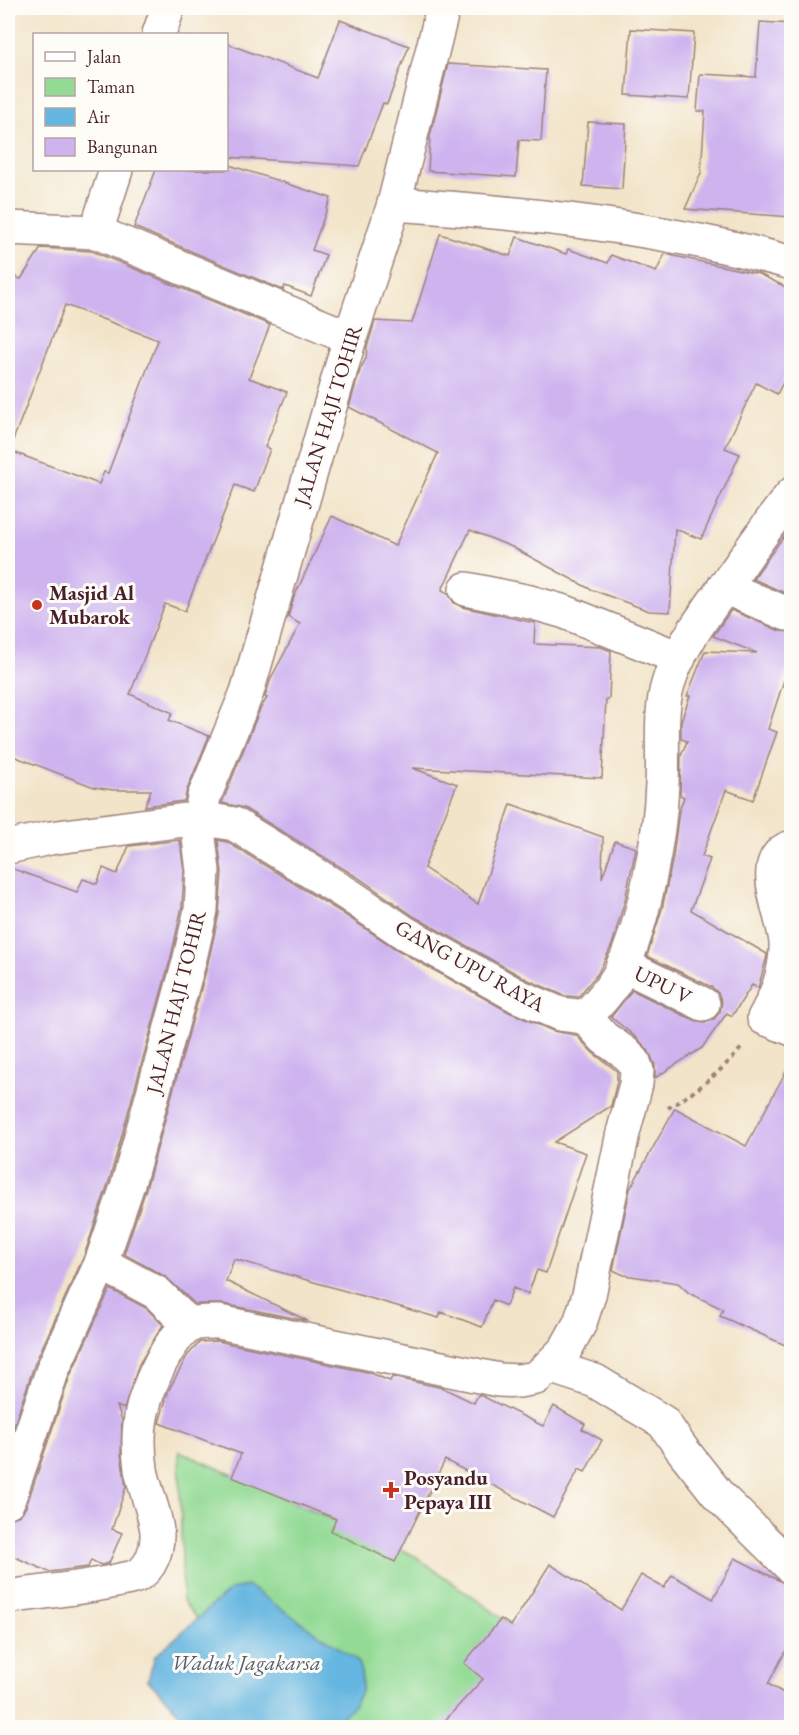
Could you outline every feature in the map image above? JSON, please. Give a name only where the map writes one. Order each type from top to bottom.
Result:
[{"type":"street","points":[[159,33],[168,8]]},
{"type":"street","name":"JALAN HAJI TOHIR","points":[[8,1501],[53,1369],[100,1263],[128,1184],[201,910],[203,871],[199,838],[204,797],[247,692],[350,338],[394,204],[443,8]]},
{"type":"street","points":[[96,232],[116,171]]},
{"type":"street","points":[[394,204],[609,225],[671,236],[792,263]]},
{"type":"street","points":[[8,228],[96,232],[350,338]]},
{"type":"street","points":[[8,1597],[64,1591],[111,1582],[137,1576],[148,1565],[155,1551],[157,1534],[141,1469],[140,1423],[145,1403],[168,1350],[176,1337],[189,1325],[219,1322],[499,1380],[519,1381],[536,1377],[565,1350],[589,1295],[637,1071],[628,1055],[604,1038],[585,1017],[608,993],[623,965],[647,886],[662,785],[666,688],[679,658],[701,620],[792,494]]},
{"type":"street","points":[[724,587],[787,614]]},
{"type":"street","points":[[466,589],[530,602],[565,612],[679,658]]},
{"type":"street","points":[[8,847],[50,838],[200,818]]},
{"type":"street","name":"GANG UPU RAYA","points":[[200,818],[234,824],[349,895],[405,933],[519,996],[560,1014],[585,1017]]},
{"type":"street","points":[[778,1023],[775,999],[783,975],[786,942],[772,869],[777,856],[785,849],[792,847]]},
{"type":"street","name":"UPU V","points":[[623,965],[703,1004]]},
{"type":"street","points":[[100,1263],[157,1293],[189,1325]]},
{"type":"street","points":[[549,1366],[595,1381],[663,1422],[719,1496],[792,1568]]},
{"type":"path","points":[[623,1134],[685,1098],[735,1055],[778,1023]]},
{"type":"green space","points":[[179,1451],[415,1556],[513,1626],[531,1727],[290,1727],[263,1704],[183,1601]]},
{"type":"water","name":"Waduk Jagakarsa","points":[[248,1586],[357,1660],[361,1672],[361,1690],[354,1704],[333,1727],[187,1727],[188,1723],[148,1680],[155,1656],[231,1589]]},
{"type":"building","points":[[340,20],[409,46],[387,104],[383,103],[359,166],[228,157],[228,44],[318,78]]},
{"type":"building","points":[[760,22],[792,24],[792,217],[685,209],[701,173],[705,111],[697,111],[700,74],[756,77]]},
{"type":"building","points":[[631,29],[694,33],[689,99],[626,95]]},
{"type":"building","points":[[448,64],[546,70],[541,141],[519,140],[516,177],[428,171],[430,136]]},
{"type":"building","points":[[588,122],[626,124],[622,189],[583,186]]},
{"type":"building","points":[[228,165],[331,198],[312,250],[326,255],[311,296],[285,286],[283,290],[134,227],[156,171],[228,171]]},
{"type":"building","points":[[440,234],[510,256],[517,237],[566,254],[568,249],[608,263],[611,255],[656,272],[665,254],[759,274],[792,290],[792,365],[777,394],[756,383],[725,448],[740,454],[701,539],[675,529],[670,612],[649,611],[590,589],[512,547],[470,530],[442,590],[448,593],[454,603],[462,607],[535,623],[534,644],[601,647],[611,651],[602,778],[412,768],[457,784],[424,868],[478,904],[511,804],[603,837],[602,878],[615,841],[636,848],[625,900],[612,945],[598,973],[578,997],[565,996],[526,979],[415,917],[360,879],[244,808],[222,803],[260,709],[267,698],[265,697],[271,678],[300,624],[288,617],[294,597],[332,516],[395,546],[438,453],[349,407],[366,358],[375,321],[412,323]]},
{"type":"building","points":[[41,248],[92,251],[270,325],[249,378],[287,392],[265,447],[270,449],[254,492],[235,485],[185,611],[165,604],[130,694],[173,713],[169,720],[209,736],[184,801],[145,806],[151,790],[113,790],[94,787],[8,754],[8,450],[99,484],[104,472],[108,473],[158,340],[65,305],[10,448],[8,448],[8,274],[21,279]]},
{"type":"building","points":[[792,525],[792,596],[753,579]]},
{"type":"building","points":[[731,610],[780,631],[792,632],[792,666],[789,665],[768,729],[777,732],[753,800],[726,790],[702,856],[710,859],[691,910],[767,954],[758,988],[752,985],[732,1016],[727,1013],[702,1048],[655,1078],[655,1065],[648,1050],[611,1017],[632,990],[695,1021],[704,1023],[713,1020],[720,1012],[722,1002],[712,987],[647,956],[662,909],[673,857],[679,811],[684,797],[680,795],[681,756],[687,741],[681,739],[681,721],[690,696],[687,696],[705,651],[757,653],[713,636]]},
{"type":"building","points":[[180,840],[184,872],[182,907],[171,957],[110,1178],[84,1256],[35,1363],[8,1444],[8,867],[77,892],[83,879],[97,884],[103,868],[117,874],[129,846]]},
{"type":"building","points":[[218,840],[227,842],[396,949],[509,1012],[553,1031],[576,1035],[593,1053],[617,1071],[611,1106],[554,1142],[586,1153],[546,1273],[537,1270],[528,1294],[513,1288],[506,1306],[493,1300],[482,1327],[441,1312],[439,1318],[234,1259],[226,1281],[308,1321],[223,1304],[195,1304],[166,1277],[124,1254],[146,1189],[207,967],[219,914],[222,872]]},
{"type":"building","points":[[792,1060],[792,1348],[720,1316],[723,1309],[689,1293],[678,1283],[624,1275],[613,1270],[630,1189],[675,1108],[746,1146]]},
{"type":"building","points":[[110,1289],[146,1308],[163,1325],[139,1364],[124,1409],[117,1406],[122,1420],[121,1454],[126,1487],[112,1529],[122,1533],[109,1563],[101,1565],[91,1560],[88,1567],[49,1572],[8,1554],[8,1519],[20,1515],[26,1507],[70,1376]]},
{"type":"building","points":[[217,1341],[367,1372],[390,1381],[392,1377],[443,1388],[474,1403],[478,1395],[482,1396],[543,1426],[554,1406],[585,1424],[582,1429],[602,1440],[585,1472],[579,1469],[553,1517],[445,1460],[395,1562],[331,1531],[336,1519],[232,1477],[241,1454],[159,1423],[168,1392],[187,1356],[200,1342]]},
{"type":"building","points":[[735,1558],[792,1587],[792,1639],[768,1684],[792,1698],[792,1728],[438,1728],[483,1679],[464,1663],[501,1619],[511,1626],[550,1564],[621,1610],[641,1575],[664,1588],[672,1575],[713,1599]]},
{"type":"place","name":"Masjid Al Mubarok","points":[[37,605]]},
{"type":"place","name":"Posyandu Pepaya III","points":[[391,1490]]}]
